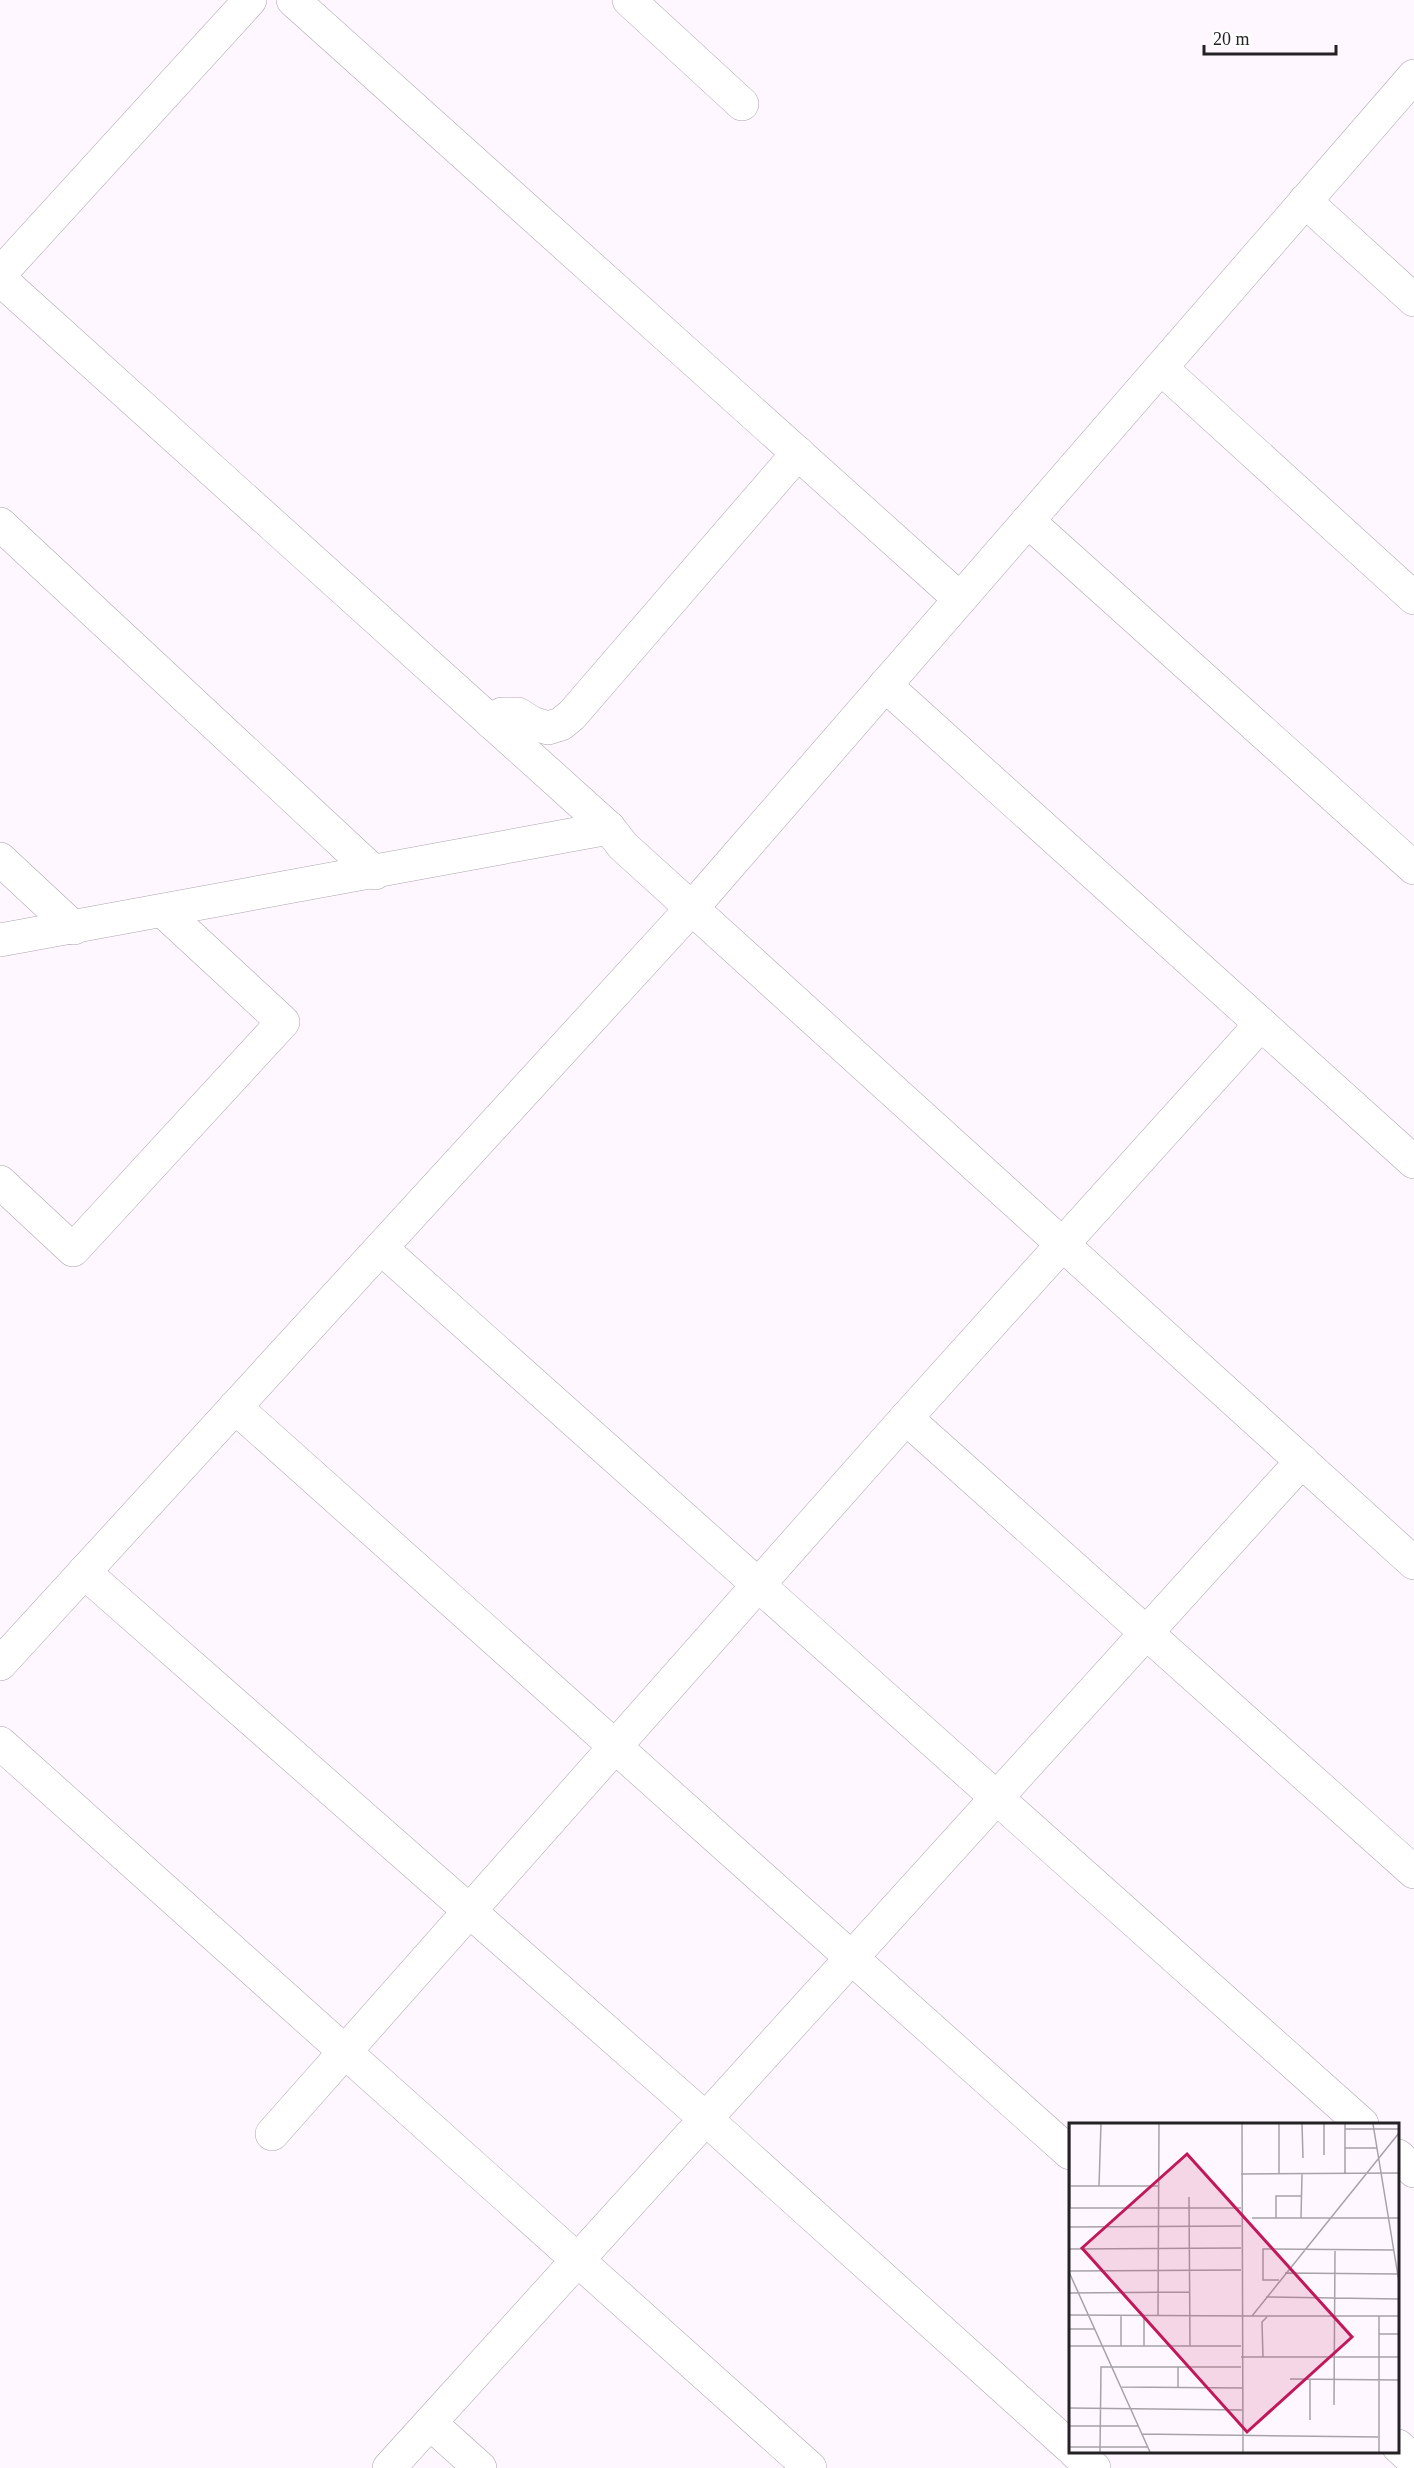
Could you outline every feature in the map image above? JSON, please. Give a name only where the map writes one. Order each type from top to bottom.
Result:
[{"type":"street","points":[[0,274],[250,0]]},
{"type":"street","points":[[293,0],[960,599]]},
{"type":"street","points":[[629,0],[742,104]]},
{"type":"street","points":[[0,1664],[381,1248],[682,899],[885,685],[1414,76]]},
{"type":"street","points":[[1305,201],[1414,300]]},
{"type":"street","points":[[0,279],[492,723],[682,899],[1302,1461],[1411,1556]]},
{"type":"street","points":[[1161,368],[1414,598]]},
{"type":"street","points":[[492,723],[502,714],[518,714],[532,723],[548,728],[561,724],[572,715],[798,453]]},
{"type":"street","points":[[1028,521],[1414,868]]},
{"type":"street","points":[[0,524],[375,873]]},
{"type":"street","points":[[885,685],[1414,1162]]},
{"type":"street","points":[[0,940],[375,873],[616,837]]},
{"type":"street","points":[[0,859],[74,928]]},
{"type":"street","points":[[0,1182],[73,1250],[283,1022],[163,911]]},
{"type":"street","points":[[272,2134],[1062,1242],[1261,1024]]},
{"type":"street","points":[[381,1248],[1361,2123]]},
{"type":"street","points":[[236,1407],[1069,2151]]},
{"type":"street","points":[[906,1418],[1414,1872]]},
{"type":"street","points":[[389,2468],[1302,1461]]},
{"type":"street","points":[[84,1572],[706,2119],[1069,2445]]},
{"type":"street","points":[[0,1743],[810,2468]]},
{"type":"street","points":[[1399,2157],[1414,2171]]},
{"type":"street","points":[[430,2423],[480,2468]]},
{"type":"street","points":[[1399,2447],[1414,2461]]},
{"type":"street","points":[[1077,2453],[1094,2468]]}]
